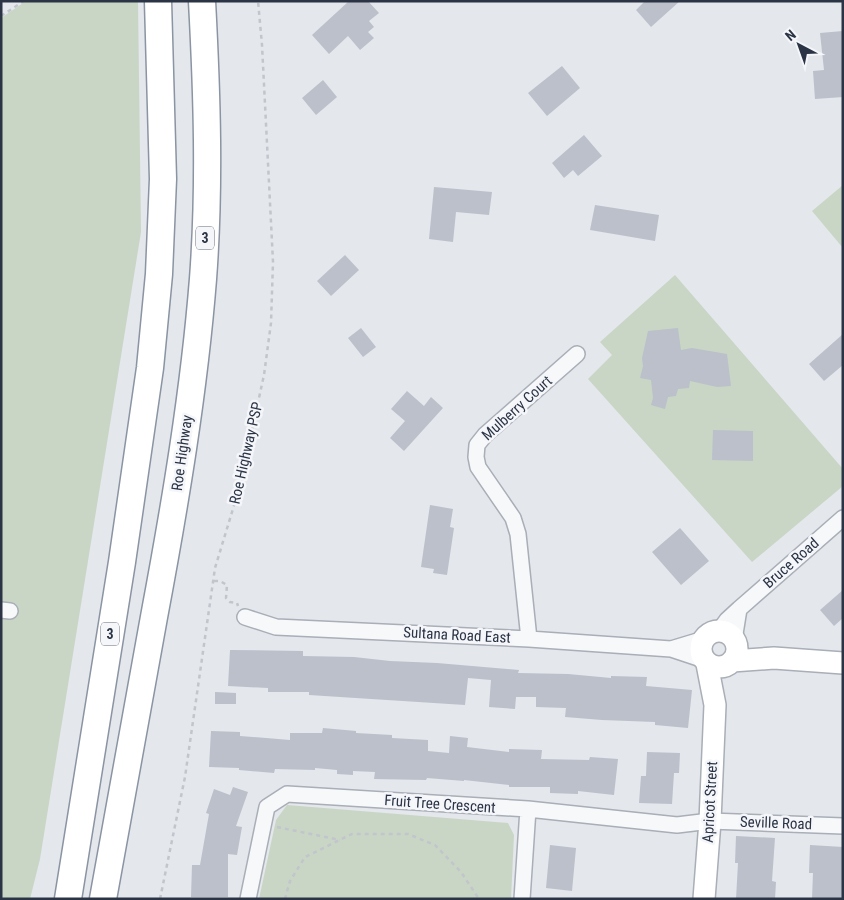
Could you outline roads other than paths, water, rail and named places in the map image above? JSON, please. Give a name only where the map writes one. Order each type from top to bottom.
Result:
[{"type":"highway","name":"3","points":[[68,899],[122,562],[150,368],[159,274],[163,179],[158,1]]},
{"type":"highway","name":"Roe Highway","points":[[103,899],[180,474],[193,376],[203,278],[207,188],[207,94],[202,1]]},
{"type":"street","name":"Mulberry Court","points":[[529,639],[518,534],[513,518],[478,467],[476,445],[484,435],[577,354]]},
{"type":"street","name":"Bruce Road","points":[[721,651],[727,620],[843,518]]},
{"type":"street","name":"Sultana Road East","points":[[244,617],[276,626],[721,651],[774,658],[843,663]]},
{"type":"street","name":"Apricot Street","points":[[704,899],[710,821],[715,705],[721,651]]},
{"type":"street","name":"Fruit Tree Crescent","points":[[248,899],[267,807],[287,794],[528,809],[677,824],[710,821]]},
{"type":"street","points":[[522,899],[528,809]]},
{"type":"street","name":"Seville Road","points":[[710,821],[843,826]]}]
